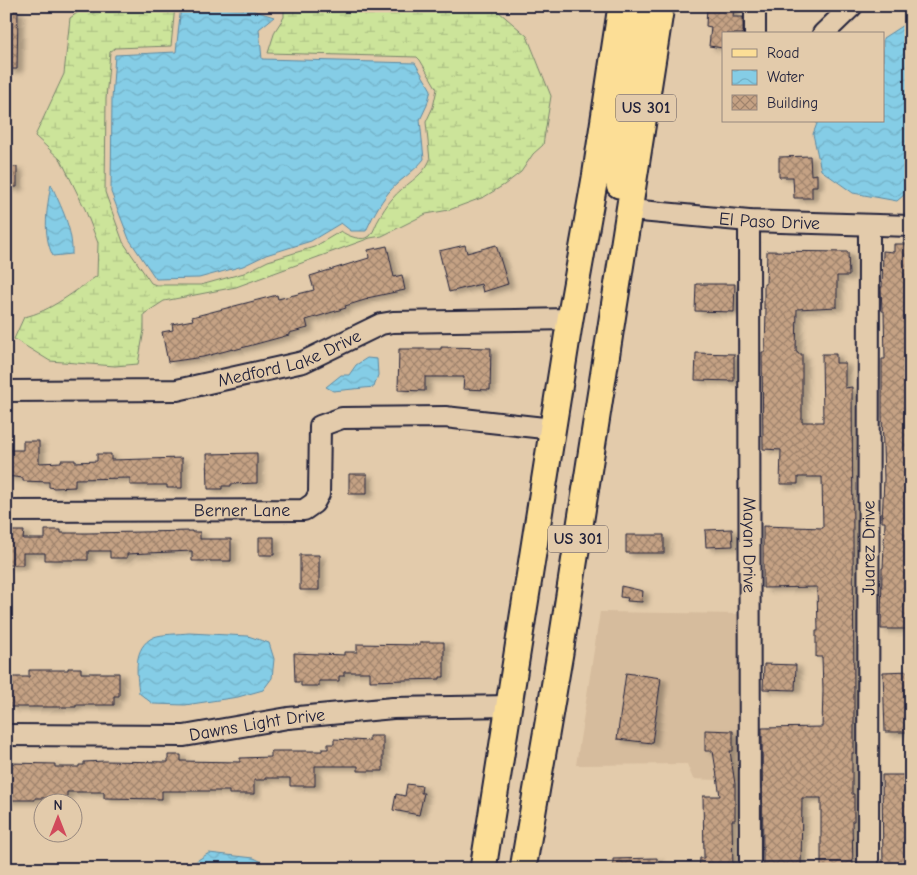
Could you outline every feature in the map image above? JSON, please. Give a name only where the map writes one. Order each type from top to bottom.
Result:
[{"type":"main road","name":"US 301","points":[[484,868],[621,6]]},
{"type":"main road","points":[[630,210],[619,192],[619,167],[642,6]]},
{"type":"main road","name":"US 301","points":[[523,869],[556,675],[661,6]]},
{"type":"street","points":[[755,6],[755,32]]},
{"type":"street","points":[[825,32],[852,6]]},
{"type":"street","name":"El Paso Drive","points":[[630,210],[749,221],[911,226]]},
{"type":"street","name":"Mayan Drive","points":[[749,221],[750,869]]},
{"type":"street","name":"Juarez Drive","points":[[868,869],[869,226]]},
{"type":"street","name":"Medford Lake Drive","points":[[6,391],[177,390],[303,362],[381,324],[393,322],[570,319]]},
{"type":"street","name":"Berner Lane","points":[[6,511],[304,510],[314,503],[318,494],[320,426],[342,418],[446,417],[553,429]]},
{"type":"street","name":"Dawns Light Drive","points":[[6,735],[184,736],[288,718],[393,708],[509,706]]},
{"type":"shaded area","points":[[600,612],[742,614],[743,781],[693,779],[687,764],[576,765]]},
{"type":"green space","points":[[87,6],[175,6],[171,46],[115,48],[110,52],[106,99],[105,192],[123,242],[151,283],[156,285],[201,285],[244,273],[268,261],[314,247],[341,231],[355,238],[367,238],[390,201],[423,171],[430,160],[426,122],[433,107],[437,89],[420,60],[417,57],[268,53],[275,31],[284,17],[284,6],[492,6],[527,36],[551,96],[543,145],[533,154],[521,172],[484,197],[449,210],[426,214],[382,236],[370,238],[236,287],[164,301],[144,314],[144,330],[138,364],[115,366],[50,361],[14,339],[24,317],[53,306],[97,276],[98,243],[85,209],[61,160],[35,136],[64,74],[70,18]]},
{"type":"water","points":[[181,6],[252,10],[274,17],[259,29],[262,59],[415,63],[431,90],[420,120],[424,159],[389,192],[373,216],[366,231],[351,231],[341,223],[311,241],[266,255],[243,266],[199,278],[156,279],[129,239],[111,192],[112,99],[115,55],[176,52]]},
{"type":"water","points":[[911,20],[911,189],[897,201],[853,193],[821,170],[813,134],[818,122],[884,122],[884,37]]},
{"type":"water","points":[[51,184],[71,236],[72,254],[53,256],[47,239],[46,221]]},
{"type":"water","points":[[367,358],[377,359],[378,375],[374,387],[333,391],[326,387],[341,375],[349,375],[356,365]]},
{"type":"water","points":[[189,633],[248,636],[269,643],[274,659],[272,678],[263,690],[238,697],[185,705],[153,704],[139,693],[137,670],[142,647],[147,641],[157,636]]},
{"type":"water","points":[[209,853],[254,858],[266,864],[266,869],[189,869],[190,865]]},
{"type":"building","points":[[707,6],[734,6],[733,17],[743,17],[743,32],[722,32],[722,48],[709,46],[711,27],[706,26]]},
{"type":"building","points":[[6,11],[18,11],[17,69],[6,69]]},
{"type":"building","points":[[810,156],[811,175],[817,174],[817,186],[812,186],[812,198],[794,198],[793,177],[779,177],[779,157]]},
{"type":"building","points":[[6,167],[17,167],[17,187],[6,187]]},
{"type":"building","points":[[894,244],[908,244],[908,251],[911,252],[911,629],[881,629],[885,522],[882,522],[884,479],[882,359],[885,359],[884,311],[882,311],[881,287],[883,251],[894,252]]},
{"type":"building","points":[[465,245],[467,253],[496,245],[508,284],[483,292],[481,284],[449,292],[439,251]]},
{"type":"building","points":[[387,246],[394,277],[402,275],[405,290],[367,298],[345,306],[346,308],[306,320],[308,328],[289,333],[289,335],[203,357],[168,362],[162,332],[173,330],[172,324],[193,320],[192,317],[277,295],[278,299],[314,290],[310,276],[369,258],[368,250]]},
{"type":"building","points":[[767,251],[848,252],[849,276],[837,276],[837,307],[797,309],[796,352],[802,354],[802,422],[823,422],[822,354],[836,354],[836,363],[845,363],[845,388],[852,387],[853,869],[821,869],[821,798],[802,798],[801,869],[763,869],[762,728],[822,727],[823,690],[822,657],[816,657],[816,631],[818,631],[817,587],[763,588],[763,526],[823,528],[822,477],[798,477],[798,484],[780,484],[781,450],[763,449],[762,352],[765,352],[766,309],[764,309],[764,284],[766,284]]},
{"type":"building","points":[[696,284],[735,284],[734,312],[695,311]]},
{"type":"building","points":[[441,347],[491,348],[490,390],[463,389],[464,377],[425,377],[425,391],[398,390],[399,349],[441,349]]},
{"type":"building","points":[[696,353],[734,354],[734,381],[695,380]]},
{"type":"building","points":[[23,441],[39,441],[39,463],[61,462],[61,460],[75,460],[75,462],[97,461],[97,454],[111,454],[111,460],[182,458],[182,488],[167,488],[167,485],[130,485],[130,478],[75,479],[75,487],[54,488],[49,487],[49,482],[23,481],[23,478],[6,476],[6,450],[23,450]]},
{"type":"building","points":[[257,453],[257,483],[231,484],[231,486],[222,486],[222,489],[208,489],[207,454]]},
{"type":"building","points":[[349,474],[367,474],[367,494],[349,494]]},
{"type":"building","points":[[732,529],[733,546],[706,547],[705,530]]},
{"type":"building","points":[[45,530],[61,530],[61,533],[200,532],[200,539],[231,539],[231,561],[192,561],[192,551],[127,554],[127,558],[110,558],[110,551],[88,551],[88,560],[45,560],[45,553],[23,553],[23,565],[7,565],[8,531],[24,531],[23,539],[45,539]]},
{"type":"building","points":[[626,535],[664,535],[664,553],[626,553]]},
{"type":"building","points":[[259,537],[274,537],[274,555],[259,555]]},
{"type":"building","points":[[300,555],[319,555],[319,590],[300,590]]},
{"type":"building","points":[[621,586],[643,591],[642,602],[627,601],[628,598],[620,597]]},
{"type":"building","points":[[420,642],[444,642],[444,677],[440,677],[440,679],[370,681],[370,672],[344,672],[344,676],[339,676],[339,681],[319,681],[319,686],[301,686],[301,682],[295,682],[294,653],[344,655],[344,652],[357,652],[357,644],[420,645]]},
{"type":"building","points":[[764,664],[796,665],[795,690],[763,689]]},
{"type":"building","points":[[68,668],[81,668],[81,673],[119,673],[119,696],[114,696],[114,705],[10,707],[10,703],[6,703],[6,679],[11,677],[29,677],[29,670],[68,670]]},
{"type":"building","points":[[911,671],[911,732],[885,732],[883,672]]},
{"type":"building","points":[[626,673],[661,678],[652,743],[617,739]]},
{"type":"building","points":[[705,730],[733,731],[733,751],[730,751],[735,784],[735,820],[732,820],[733,869],[699,869],[700,858],[704,858],[703,796],[720,796],[713,751],[705,751]]},
{"type":"building","points":[[369,736],[383,736],[383,771],[358,771],[358,766],[315,766],[315,786],[290,786],[290,778],[265,778],[265,780],[254,780],[254,794],[229,794],[229,791],[162,791],[162,799],[104,798],[104,792],[32,792],[32,800],[6,800],[6,770],[10,770],[10,763],[55,764],[55,767],[79,767],[79,765],[84,765],[84,762],[168,762],[168,755],[181,755],[181,761],[240,762],[240,758],[271,757],[271,751],[322,751],[322,749],[328,749],[328,744],[334,744],[334,739],[369,741]]},
{"type":"building","points":[[882,775],[911,775],[911,868],[883,869]]},
{"type":"building","points":[[407,784],[422,786],[421,793],[424,793],[419,815],[393,810],[396,794],[405,796]]},
{"type":"building","points":[[657,858],[657,869],[613,869],[613,859]]}]
